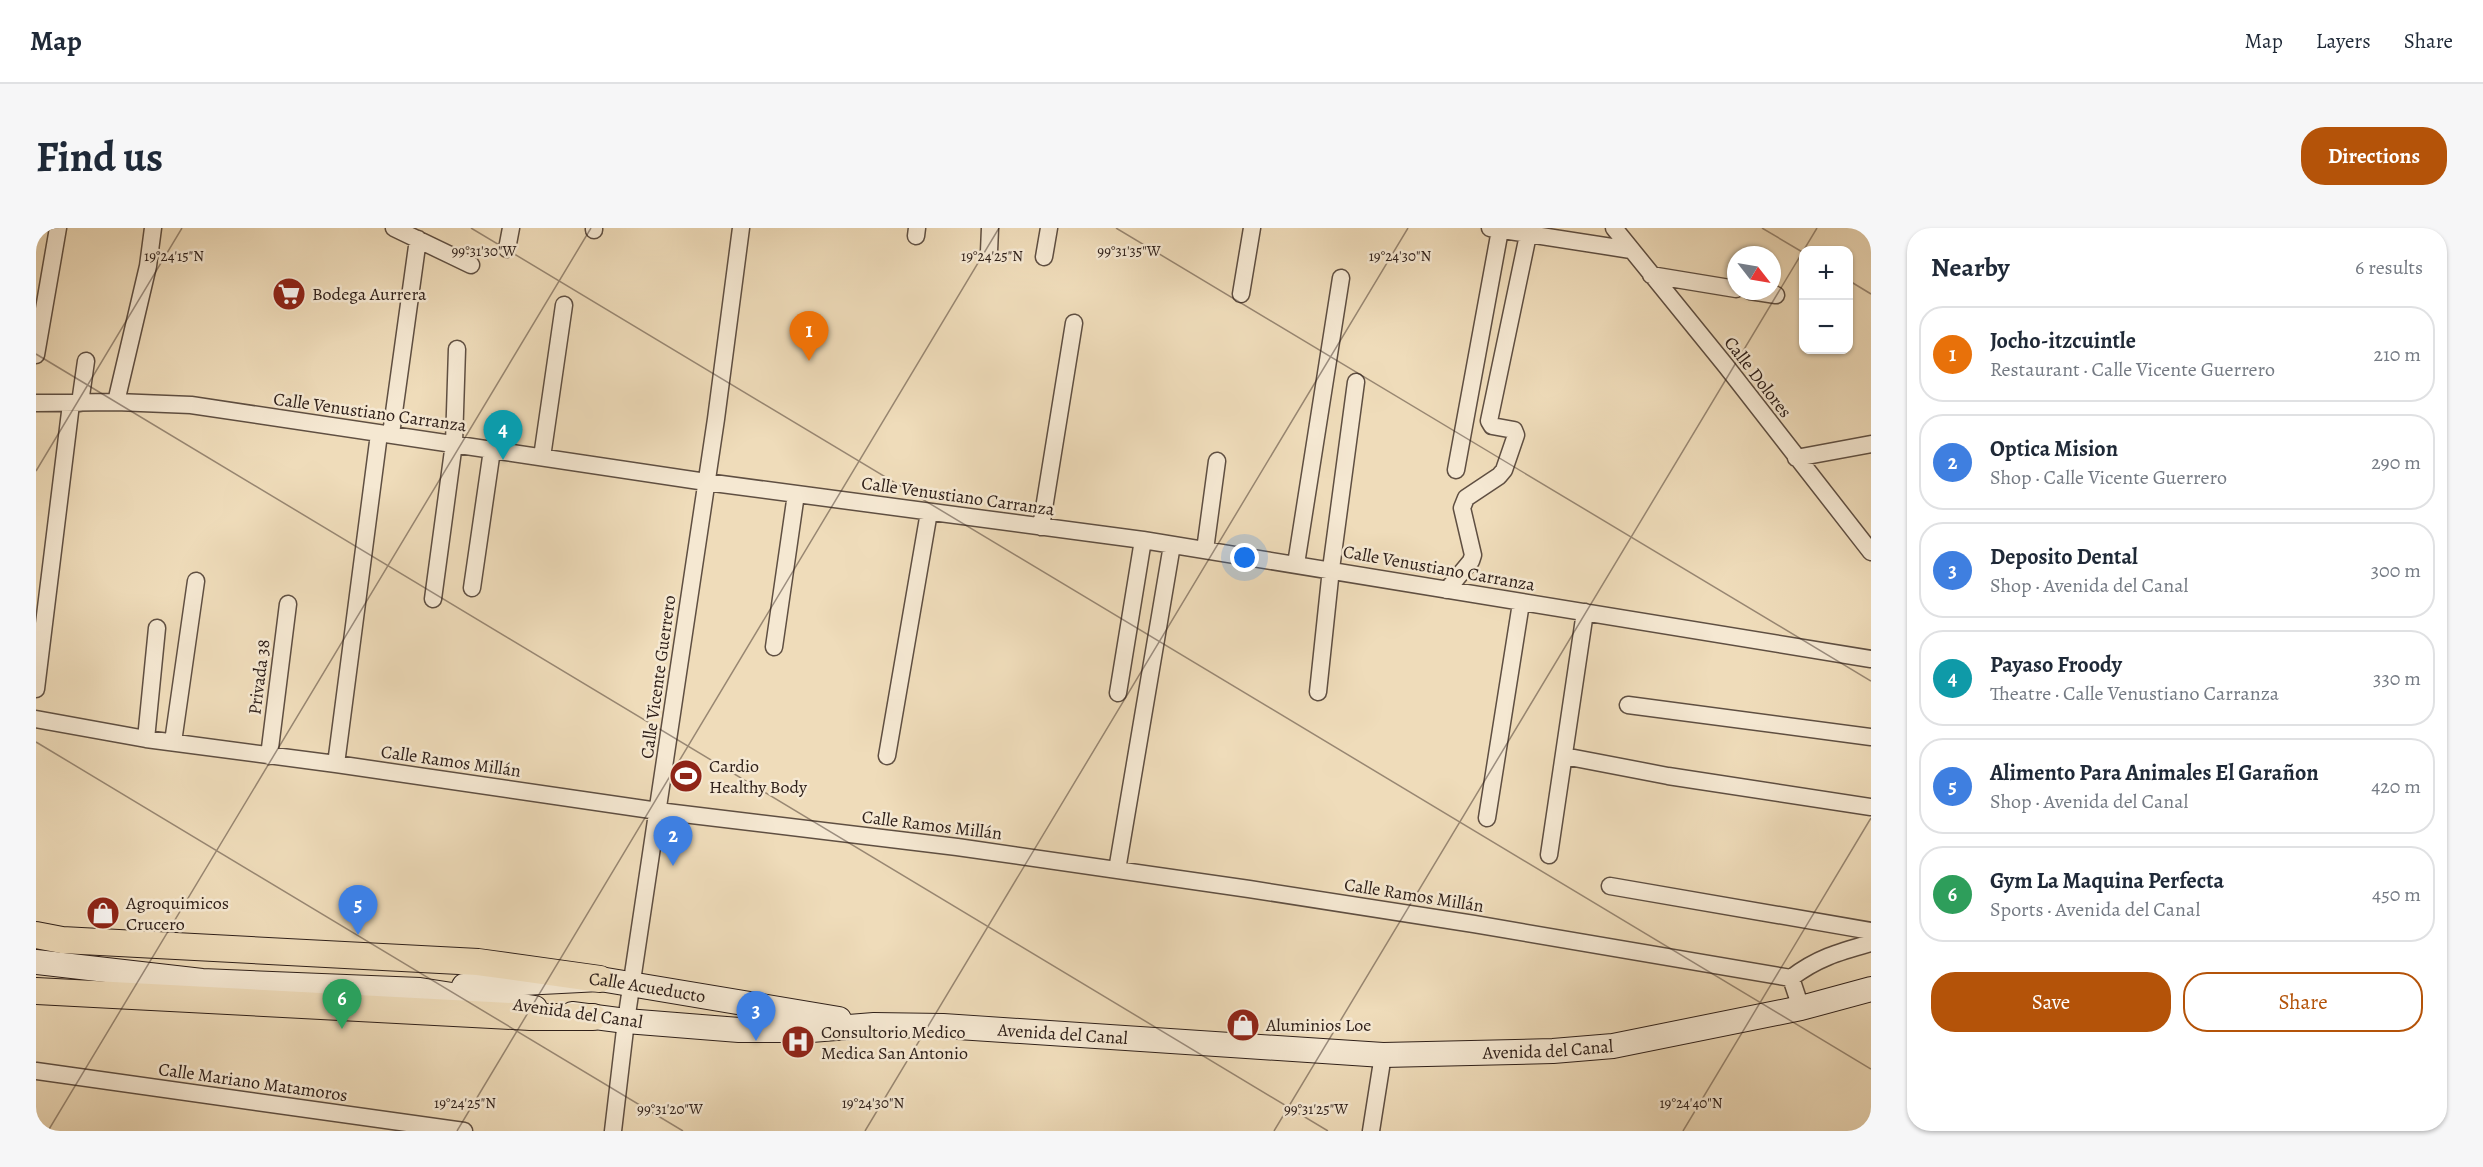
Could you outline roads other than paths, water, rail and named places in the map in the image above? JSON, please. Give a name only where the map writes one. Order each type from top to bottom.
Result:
[{"type":"main road","points":[[36,935],[62,940],[478,962],[600,979]]},
{"type":"main road","name":"Avenida del Canal","points":[[36,962],[202,981],[417,990],[593,1017],[739,1030],[811,1030],[874,1025],[943,1026],[1383,1055],[1553,1051],[1613,1046],[1801,1008],[1871,989]]},
{"type":"main road","name":"Calle Acueducto","points":[[417,990],[600,979],[874,1025]]},
{"type":"main road","points":[[36,990],[530,1017],[593,1017]]},
{"type":"street","points":[[36,355],[58,228]]},
{"type":"street","points":[[116,402],[148,266],[153,228]]},
{"type":"street","points":[[394,228],[471,265]]},
{"type":"street","points":[[507,249],[511,228]]},
{"type":"street","name":"Calle Vicente Guerrero","points":[[613,1131],[626,1021],[706,482],[741,228]]},
{"type":"street","points":[[988,252],[990,228]]},
{"type":"street","points":[[1044,257],[1049,228]]},
{"type":"street","points":[[1241,294],[1252,228]]},
{"type":"street","name":"Calle Dolores","points":[[1614,228],[1726,366],[1871,552]]},
{"type":"street","points":[[1456,470],[1495,229],[1631,250]]},
{"type":"street","points":[[1447,590],[1472,561],[1473,555],[1462,508],[1463,502],[1504,470],[1516,435],[1514,430],[1492,426],[1489,421],[1528,235]]},
{"type":"street","points":[[336,764],[385,434],[418,239]]},
{"type":"street","points":[[1651,275],[1727,288]]},
{"type":"street","points":[[1296,564],[1341,278]]},
{"type":"street","points":[[542,457],[564,305]]},
{"type":"street","points":[[1041,527],[1074,323]]},
{"type":"street","points":[[433,599],[454,443],[458,349]]},
{"type":"street","points":[[36,689],[75,403],[86,361]]},
{"type":"street","points":[[1318,692],[1331,569],[1356,382]]},
{"type":"street","name":"Calle Venustiano Carranza","points":[[36,403],[116,402],[191,405],[706,482],[1143,540],[1871,659]]},
{"type":"street","points":[[1796,458],[1871,444]]},
{"type":"street","points":[[472,588],[492,450]]},
{"type":"street","points":[[1205,550],[1217,461]]},
{"type":"street","points":[[774,647],[796,494]]},
{"type":"street","points":[[887,756],[929,512]]},
{"type":"street","points":[[1118,693],[1143,540]]},
{"type":"street","points":[[1117,870],[1172,545]]},
{"type":"street","points":[[173,741],[196,581]]},
{"type":"street","points":[[1487,818],[1521,603]]},
{"type":"street","name":"Privada 38","points":[[269,756],[288,604]]},
{"type":"street","points":[[1550,855],[1585,612]]},
{"type":"street","points":[[146,739],[157,628]]},
{"type":"street","points":[[1628,705],[1871,737]]},
{"type":"street","name":"Calle Ramos Millán","points":[[36,719],[146,739],[658,811],[957,847],[1117,870],[1474,924],[1791,978]]},
{"type":"street","points":[[1564,756],[1679,778],[1871,807]]},
{"type":"street","points":[[1610,886],[1871,931]]},
{"type":"street","points":[[1801,1008],[1791,978],[1827,955],[1871,943]]},
{"type":"street","points":[[1371,1131],[1383,1055]]},
{"type":"street","name":"Calle Mariano Matamoros","points":[[36,1071],[464,1131]]},
{"type":"place","name":"Bodega Aurrera","points":[[289,294]]},
{"type":"place","name":"Jocho-itzcuintle","points":[[809,361]]},
{"type":"place","name":"Payaso Froody","points":[[503,460]]},
{"type":"place","name":"Cardio Healthy Body","points":[[686,776]]},
{"type":"place","name":"Optica Mision","points":[[673,866]]},
{"type":"place","name":"Agroquimicos Crucero","points":[[103,913]]},
{"type":"place","name":"Alimento Para Animales El Garañon","points":[[358,935]]},
{"type":"place","name":"Aluminios Loe","points":[[1243,1025]]},
{"type":"place","name":"Gym La Maquina Perfecta","points":[[342,1029]]},
{"type":"place","name":"Deposito Dental","points":[[756,1041]]},
{"type":"place","name":"Consultorio Medico Medica San Antonio","points":[[798,1042]]}]
